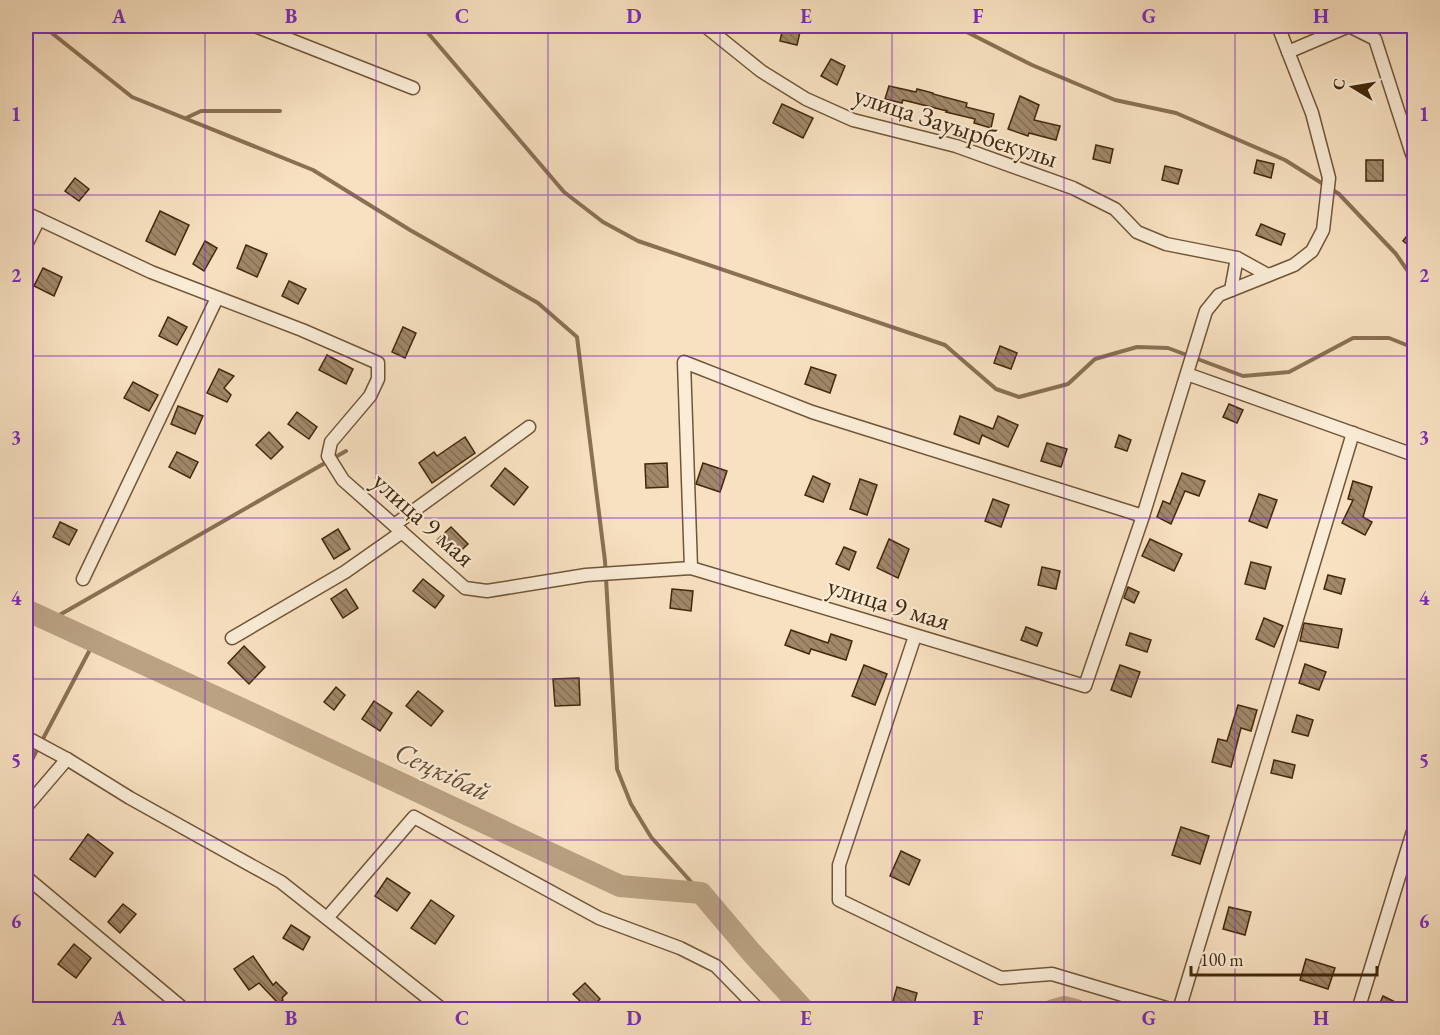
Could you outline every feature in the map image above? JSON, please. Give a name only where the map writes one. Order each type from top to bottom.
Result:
[{"type":"street","points":[[255,26],[414,88]]},
{"type":"street","name":"улица Зауырбекулы","points":[[705,26],[761,71],[806,99],[853,120],[956,146],[1072,188],[1115,209],[1137,231],[1166,244],[1237,258],[1268,275]]},
{"type":"street","points":[[691,568],[684,362],[812,412],[1143,516],[1206,311],[1219,295],[1294,265],[1312,251],[1323,230],[1329,178],[1312,113],[1278,26]]},
{"type":"street","points":[[1288,52],[1349,26],[1375,39],[1414,159]]},
{"type":"street","name":"улица 9 мая","points":[[26,213],[152,272],[302,330],[378,363],[378,379],[369,396],[331,442],[328,456],[343,480],[465,588],[487,591],[586,575],[691,568],[1085,686],[1143,516]]},
{"type":"street","points":[[26,245],[39,219]]},
{"type":"street","points":[[1231,290],[1237,258]]},
{"type":"street","points":[[83,579],[217,298]]},
{"type":"street","points":[[1187,374],[1414,455]]},
{"type":"street","points":[[232,638],[345,572],[529,427]]},
{"type":"street","points":[[1179,1010],[1353,433]]},
{"type":"street","points":[[915,636],[839,865],[839,900],[1001,978],[1052,974],[1173,1010]]},
{"type":"street","points":[[26,737],[281,882],[443,1010]]},
{"type":"street","points":[[26,807],[67,759]]},
{"type":"street","points":[[327,918],[414,817],[599,918],[680,948],[716,966],[759,1010]]},
{"type":"street","points":[[1358,1010],[1414,828]]},
{"type":"street","points":[[26,877],[185,1010]]},
{"type":"building","points":[[783,27],[800,32],[797,45],[780,41]]},
{"type":"building","points":[[831,59],[845,66],[837,85],[821,76]]},
{"type":"building","points":[[889,86],[933,93],[967,103],[966,107],[994,114],[991,128],[974,123],[975,119],[947,111],[903,100],[902,103],[885,99]]},
{"type":"building","points":[[1020,96],[1039,105],[1034,120],[1060,126],[1056,140],[1029,133],[1028,136],[1008,129]]},
{"type":"building","points":[[782,104],[813,118],[803,138],[773,123]]},
{"type":"building","points":[[1096,145],[1113,149],[1110,163],[1093,159]]},
{"type":"building","points":[[1257,160],[1274,164],[1271,178],[1254,173]]},
{"type":"building","points":[[1366,160],[1383,160],[1383,181],[1366,181]]},
{"type":"building","points":[[1165,166],[1182,170],[1178,184],[1162,180]]},
{"type":"building","points":[[75,178],[89,189],[79,201],[65,191]]},
{"type":"building","points":[[160,211],[189,225],[175,255],[146,241]]},
{"type":"building","points":[[1261,224],[1285,234],[1281,245],[1256,235]]},
{"type":"building","points":[[1414,227],[1414,250],[1403,241]]},
{"type":"building","points":[[205,241],[217,248],[204,271],[193,264]]},
{"type":"building","points":[[246,245],[267,254],[257,277],[237,268]]},
{"type":"building","points":[[43,268],[62,277],[54,296],[34,286]]},
{"type":"building","points":[[289,281],[306,289],[298,304],[282,296]]},
{"type":"building","points":[[168,317],[187,327],[177,345],[159,336]]},
{"type":"building","points":[[403,327],[416,333],[405,358],[392,352]]},
{"type":"building","points":[[1000,346],[1017,353],[1011,369],[994,363]]},
{"type":"building","points":[[327,355],[353,369],[346,384],[319,370]]},
{"type":"building","points":[[811,367],[836,375],[830,393],[805,384]]},
{"type":"building","points":[[219,369],[234,376],[224,388],[231,395],[227,402],[207,393]]},
{"type":"building","points":[[133,382],[158,395],[149,411],[124,398]]},
{"type":"building","points":[[1229,404],[1243,410],[1237,423],[1223,417]]},
{"type":"building","points":[[178,406],[203,416],[195,434],[171,424]]},
{"type":"building","points":[[297,412],[317,427],[309,439],[288,424]]},
{"type":"building","points":[[960,416],[993,429],[998,416],[1018,425],[1008,447],[982,435],[979,444],[954,434]]},
{"type":"building","points":[[269,432],[283,447],[271,459],[256,445]]},
{"type":"building","points":[[1119,435],[1131,440],[1127,451],[1115,447]]},
{"type":"building","points":[[465,437],[475,453],[432,483],[419,463],[434,452],[437,456]]},
{"type":"building","points":[[1047,443],[1067,449],[1061,467],[1041,461]]},
{"type":"building","points":[[177,452],[198,462],[190,478],[169,467]]},
{"type":"building","points":[[667,463],[668,487],[646,488],[645,464]]},
{"type":"building","points":[[703,463],[727,471],[720,492],[696,484]]},
{"type":"building","points":[[505,468],[528,487],[514,505],[491,486]]},
{"type":"building","points":[[1182,473],[1205,481],[1199,496],[1185,491],[1171,524],[1157,517],[1163,501],[1170,504]]},
{"type":"building","points":[[813,476],[830,484],[823,502],[805,495]]},
{"type":"building","points":[[860,479],[877,485],[867,515],[850,509]]},
{"type":"building","points":[[1353,481],[1372,487],[1363,517],[1372,522],[1365,535],[1342,523],[1353,500],[1348,499]]},
{"type":"building","points":[[1259,494],[1277,500],[1267,528],[1249,521]]},
{"type":"building","points":[[993,499],[1009,505],[1001,527],[985,521]]},
{"type":"building","points":[[60,522],[77,530],[69,545],[53,537]]},
{"type":"building","points":[[451,527],[468,544],[453,558],[436,541]]},
{"type":"building","points":[[338,529],[350,549],[334,559],[322,539]]},
{"type":"building","points":[[889,539],[909,549],[898,578],[877,568]]},
{"type":"building","points":[[1150,539],[1182,554],[1174,571],[1142,556]]},
{"type":"building","points":[[844,547],[856,552],[849,570],[836,564]]},
{"type":"building","points":[[1251,562],[1271,567],[1265,589],[1245,584]]},
{"type":"building","points":[[1042,567],[1060,571],[1056,589],[1038,585]]},
{"type":"building","points":[[1328,575],[1345,579],[1341,594],[1324,589]]},
{"type":"building","points":[[423,579],[444,596],[435,608],[413,591]]},
{"type":"building","points":[[1128,587],[1139,592],[1134,603],[1124,598]]},
{"type":"building","points":[[346,589],[358,608],[343,618],[331,599]]},
{"type":"building","points":[[672,589],[693,591],[691,611],[670,608]]},
{"type":"building","points":[[1264,618],[1283,626],[1274,647],[1256,639]]},
{"type":"building","points":[[1304,623],[1342,629],[1338,648],[1300,641]]},
{"type":"building","points":[[1026,627],[1042,633],[1037,646],[1021,640]]},
{"type":"building","points":[[791,630],[828,643],[831,634],[852,641],[846,660],[811,649],[809,654],[785,645]]},
{"type":"building","points":[[1130,633],[1151,640],[1147,652],[1126,645]]},
{"type":"building","points":[[244,646],[265,667],[249,684],[228,663]]},
{"type":"building","points":[[1305,664],[1326,672],[1319,690],[1299,683]]},
{"type":"building","points":[[864,665],[887,674],[875,705],[852,696]]},
{"type":"building","points":[[1120,665],[1140,672],[1131,697],[1111,690]]},
{"type":"building","points":[[579,678],[580,705],[555,706],[553,679]]},
{"type":"building","points":[[336,687],[345,695],[334,710],[324,702]]},
{"type":"building","points":[[418,691],[443,711],[431,726],[406,706]]},
{"type":"building","points":[[374,701],[392,713],[380,731],[362,719]]},
{"type":"building","points":[[1238,705],[1257,710],[1251,731],[1241,728],[1231,767],[1212,762],[1218,739],[1227,741]]},
{"type":"building","points":[[1297,715],[1313,720],[1308,736],[1292,732]]},
{"type":"building","points":[[1274,760],[1295,765],[1292,778],[1271,773]]},
{"type":"building","points":[[1181,827],[1209,836],[1200,864],[1172,855]]},
{"type":"building","points":[[88,834],[113,853],[95,877],[70,859]]},
{"type":"building","points":[[901,851],[920,860],[909,885],[890,876]]},
{"type":"building","points":[[387,878],[410,893],[397,911],[375,896]]},
{"type":"building","points":[[431,900],[454,916],[435,944],[411,928]]},
{"type":"building","points":[[123,904],[136,914],[120,933],[108,922]]},
{"type":"building","points":[[1229,907],[1251,912],[1245,935],[1223,929]]},
{"type":"building","points":[[291,925],[310,937],[303,950],[283,938]]},
{"type":"building","points":[[74,944],[91,958],[76,978],[58,964]]},
{"type":"building","points":[[253,956],[273,985],[276,982],[287,993],[279,1004],[259,983],[249,990],[234,969]]},
{"type":"building","points":[[1306,959],[1335,968],[1328,989],[1300,980]]},
{"type":"building","points":[[585,983],[600,999],[589,1010],[573,994]]},
{"type":"building","points":[[897,987],[917,993],[913,1008],[893,1001]]},
{"type":"building","points":[[1383,996],[1411,1010],[1377,1010]]},
{"type":"waterway","points":[[43,26],[132,97],[313,170],[410,230],[538,303],[577,337],[605,561],[617,769],[631,804],[651,837],[701,893]]},
{"type":"waterway","points":[[422,26],[564,192],[603,222],[638,241],[945,345],[996,389],[1019,397],[1068,384],[1095,359],[1137,347],[1168,348],[1243,376],[1289,372],[1353,338],[1389,338],[1414,348]]},
{"type":"waterway","points":[[955,26],[1032,65],[1115,100],[1176,113],[1285,160],[1339,194],[1396,254],[1414,280]]},
{"type":"waterway","points":[[186,118],[201,111],[280,111]]},
{"type":"waterway","points":[[49,621],[346,451]]},
{"type":"waterway","name":"Сеңкібай","points":[[26,610],[620,886],[701,893],[804,1010]]},
{"type":"waterway","points":[[26,771],[94,642]]},
{"type":"waterway","name":"Сеңкібай","points":[[1053,1010],[1064,1007],[1076,1010]]}]
